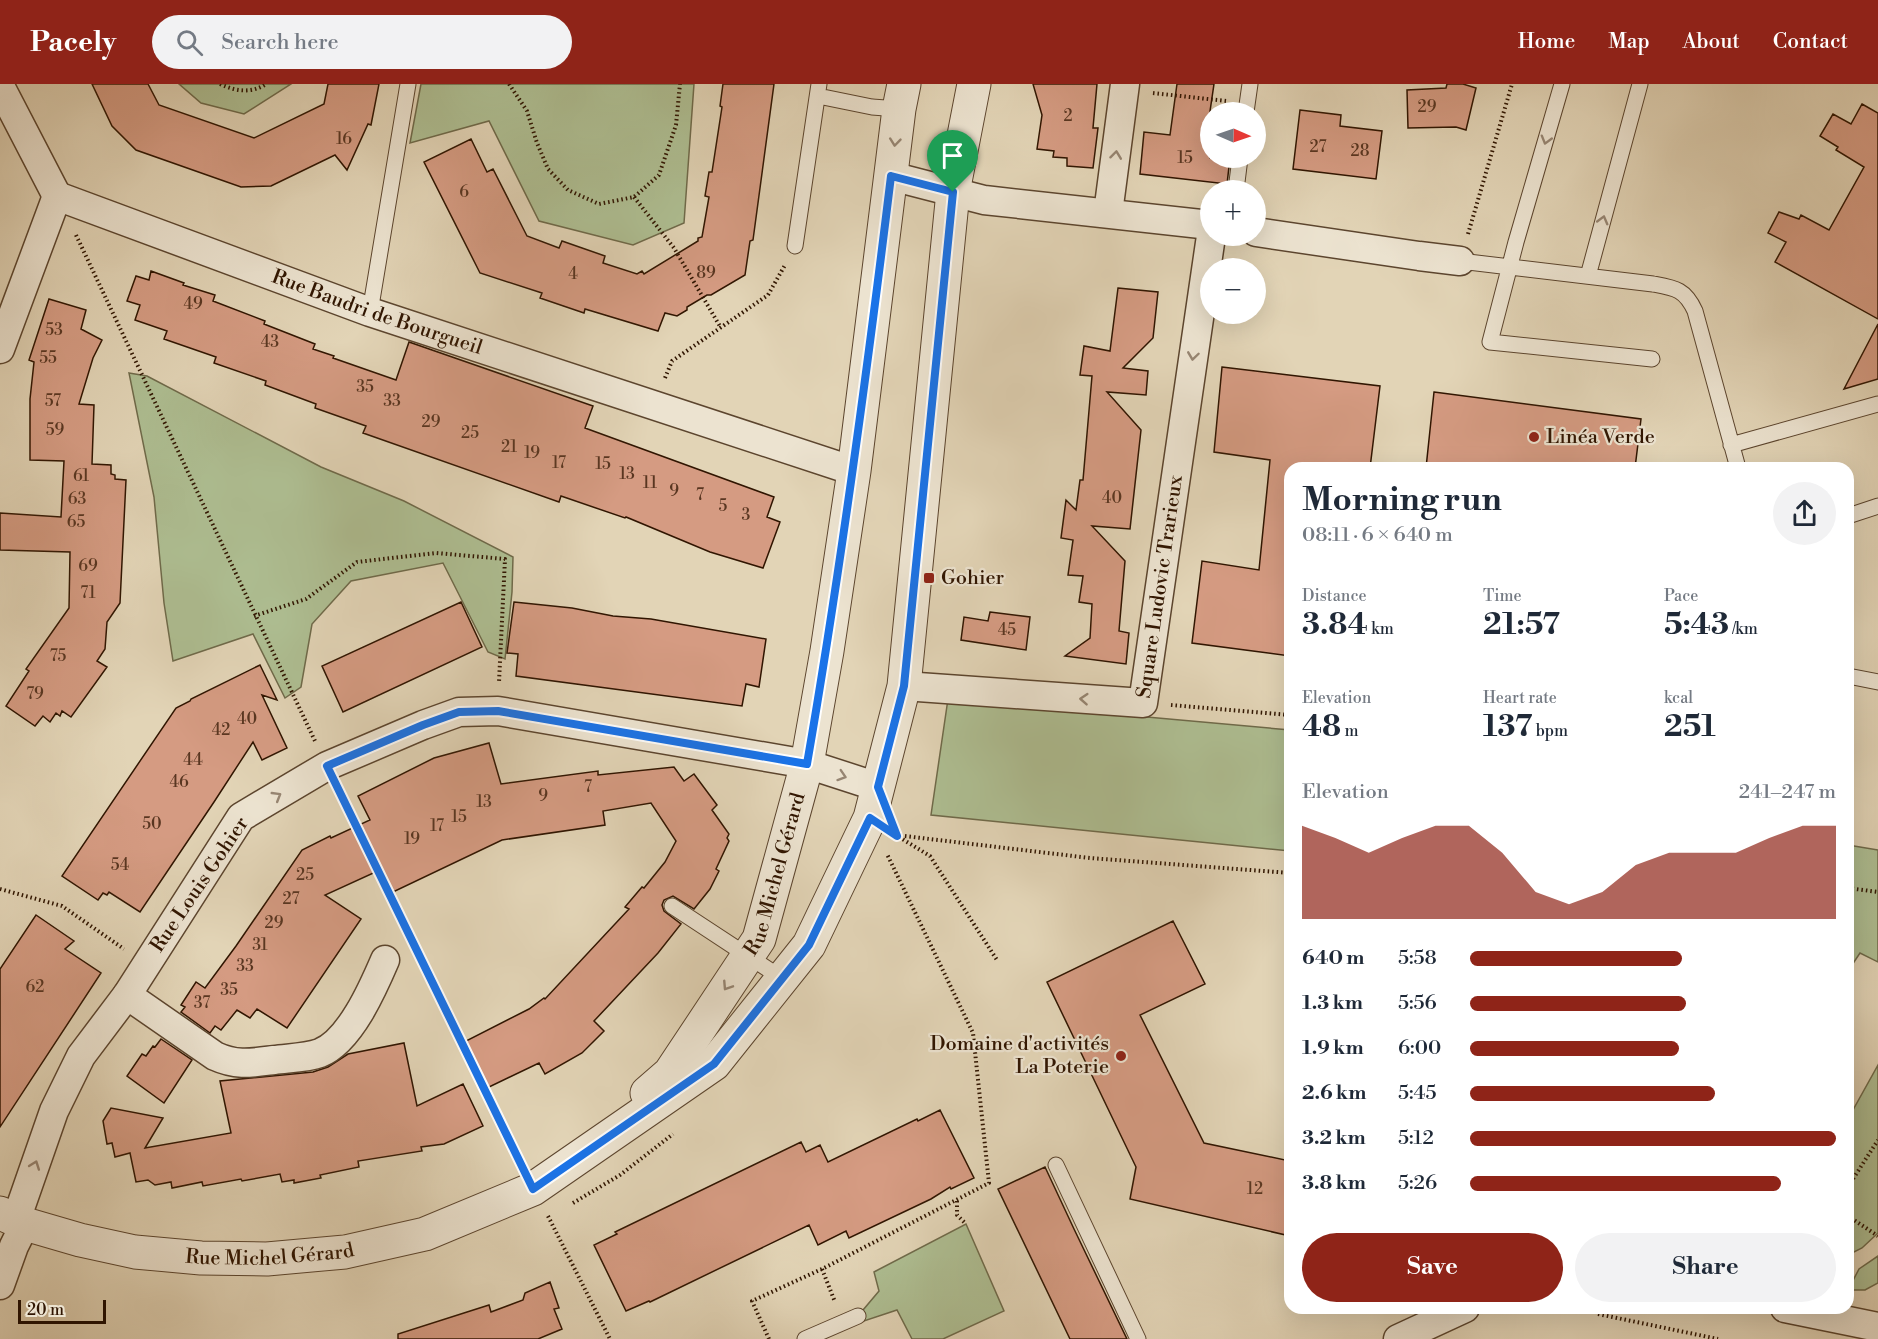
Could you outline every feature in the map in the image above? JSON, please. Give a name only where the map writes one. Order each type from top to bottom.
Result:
[{"type":"street","name":"Rue Michel Gérard","points":[[14,1219],[80,1240],[135,1252],[201,1258],[267,1259],[345,1252],[425,1234],[533,1189],[714,1064],[809,945],[870,818],[904,686],[953,192],[974,84]]},
{"type":"street","points":[[0,86],[57,196],[0,350]]},
{"type":"street","points":[[1108,213],[1125,87]]},
{"type":"street","name":"Rue Michel Gérard","points":[[533,1189],[670,1073],[759,939],[807,764],[827,651],[854,471],[901,97]]},
{"type":"street","points":[[891,176],[984,200],[1200,224]]},
{"type":"street","name":"Rue Baudri de Bourgueil","points":[[57,196],[370,312],[854,471]]},
{"type":"street","points":[[1266,234],[1460,261]]},
{"type":"street","name":"Square Ludovic Trarieux","points":[[904,686],[1143,703],[1210,246]]},
{"type":"street","name":"Rue Louis Gohier","points":[[0,1285],[14,1246],[14,1219],[54,1111],[81,1056],[127,995],[242,817],[327,766],[459,712],[498,711],[807,764],[878,787]]},
{"type":"street","points":[[127,995],[215,1056],[229,1062],[241,1064],[310,1055],[321,1053],[337,1042],[360,1011],[385,960]]},
{"type":"street","points":[[1398,1339],[1452,1314]]},
{"type":"street","points":[[1814,1314],[1878,1327]]},
{"type":"lane","points":[[370,312],[408,84]]},
{"type":"lane","points":[[1248,102],[1250,84]]},
{"type":"lane","points":[[1562,84],[1509,267],[1490,342],[1652,359]]},
{"type":"lane","points":[[1588,276],[1640,84]]},
{"type":"lane","points":[[795,246],[819,90],[872,107],[901,97]]},
{"type":"lane","points":[[1460,261],[1671,287],[1682,292],[1689,298],[1695,311],[1736,462]]},
{"type":"lane","points":[[1731,445],[1878,404]]},
{"type":"lane","points":[[1854,514],[1878,506]]},
{"type":"lane","points":[[1854,677],[1878,681]]},
{"type":"lane","points":[[672,906],[783,978]]},
{"type":"lane","points":[[1056,1165],[1138,1339]]},
{"type":"lane","points":[[805,1339],[851,1319]]},
{"type":"path","points":[[220,84],[244,92],[266,84]]},
{"type":"path","points":[[509,84],[527,111],[548,169],[568,190],[599,204],[634,197],[659,175],[676,125],[680,84]]},
{"type":"path","points":[[1460,261],[1512,84]]},
{"type":"path","points":[[1125,87],[1212,102]]},
{"type":"path","points":[[57,196],[254,616],[533,1189],[610,1339]]},
{"type":"path","points":[[634,197],[674,248],[721,328]]},
{"type":"path","points":[[654,405],[672,361],[768,295],[795,246]]},
{"type":"path","points":[[254,616],[306,599],[357,562],[436,553],[505,559],[498,711]]},
{"type":"path","points":[[1143,703],[1284,715]]},
{"type":"path","points":[[878,787],[897,836]]},
{"type":"path","points":[[870,818],[930,856],[997,960]]},
{"type":"path","points":[[769,1339],[753,1300],[822,1269],[989,1184],[973,1033],[870,818]]},
{"type":"path","points":[[897,836],[1090,858],[1284,873]]},
{"type":"path","points":[[0,889],[62,906],[146,965]]},
{"type":"path","points":[[1854,889],[1878,892]]},
{"type":"path","points":[[1854,1177],[1878,1140]]},
{"type":"path","points":[[957,1201],[957,1215],[966,1224]]},
{"type":"path","points":[[1854,1220],[1878,1236]]},
{"type":"path","points":[[822,1269],[851,1319]]},
{"type":"path","points":[[1598,1314],[1718,1339]]},
{"type":"green space","points":[[179,84],[291,84],[244,114],[201,103]]},
{"type":"green space","points":[[421,84],[694,84],[684,223],[633,245],[539,221],[489,121],[410,143]]},
{"type":"green space","points":[[129,373],[147,376],[321,467],[404,501],[513,557],[505,659],[488,652],[443,563],[351,581],[312,624],[301,687],[285,698],[253,634],[173,661],[164,603],[154,497]]},
{"type":"green space","points":[[948,699],[1284,729],[1284,850],[931,815]]},
{"type":"green space","points":[[1854,846],[1878,850],[1878,962],[1860,953],[1854,962]]},
{"type":"green space","points":[[1878,1065],[1878,1233],[1862,1248],[1854,1252],[1854,1108]]},
{"type":"green space","points":[[966,1224],[1004,1311],[943,1339],[912,1339],[897,1310],[864,1321],[858,1316],[879,1291],[874,1272]]},
{"type":"green space","points":[[1878,1256],[1878,1283],[1865,1290],[1854,1290],[1854,1279],[1859,1269]]},
{"type":"building","points":[[92,84],[148,84],[159,105],[254,138],[324,104],[328,84],[379,84],[371,125],[368,124],[347,170],[335,155],[271,186],[241,187],[136,150],[112,126]]},
{"type":"building","points":[[723,84],[774,84],[753,240],[750,241],[745,275],[687,307],[687,310],[677,316],[665,313],[658,331],[585,309],[584,313],[540,298],[542,293],[480,273],[424,162],[471,139],[487,172],[493,169],[527,236],[559,248],[562,241],[605,256],[603,263],[637,274],[642,271],[644,274],[702,237],[709,197],[705,196],[709,172],[712,172],[722,107],[720,106]]},
{"type":"building","points":[[1033,84],[1097,84],[1093,128],[1098,128],[1093,168],[1067,166],[1067,158],[1053,157],[1054,151],[1037,149],[1042,115]]},
{"type":"building","points":[[1177,84],[1214,84],[1211,102],[1200,102],[1200,168],[1229,168],[1227,180],[1200,181],[1140,174],[1144,132],[1170,135]]},
{"type":"building","points":[[1447,84],[1463,84],[1476,88],[1466,130],[1456,127],[1408,128],[1407,90],[1446,88]]},
{"type":"building","points":[[1862,104],[1878,113],[1878,319],[1775,262],[1786,242],[1768,233],[1779,212],[1799,219],[1801,215],[1829,230],[1864,167],[1836,150],[1838,147],[1820,136],[1833,114],[1851,124]]},
{"type":"building","points":[[1300,110],[1341,115],[1340,126],[1382,131],[1376,179],[1293,169]]},
{"type":"building","points":[[151,271],[184,283],[183,285],[215,295],[213,301],[315,344],[313,349],[334,356],[333,358],[396,380],[409,342],[593,406],[585,428],[774,497],[767,517],[780,522],[763,568],[710,552],[626,517],[561,496],[559,502],[363,433],[366,426],[315,408],[316,404],[265,385],[266,381],[214,363],[216,357],[164,339],[167,331],[135,320],[140,305],[127,301],[136,276],[149,280]]},
{"type":"building","points":[[1118,288],[1158,292],[1153,338],[1123,368],[1148,371],[1146,395],[1107,392],[1141,430],[1130,529],[1092,526],[1125,561],[1119,631],[1129,633],[1126,664],[1065,656],[1090,638],[1092,604],[1079,602],[1083,576],[1068,575],[1073,540],[1061,538],[1066,500],[1076,510],[1080,480],[1083,480],[1092,376],[1080,375],[1084,346],[1110,351]]},
{"type":"building","points":[[49,299],[86,310],[81,329],[102,340],[93,358],[79,404],[94,405],[92,464],[111,465],[111,474],[115,475],[115,479],[126,480],[120,603],[107,622],[105,649],[97,661],[107,667],[71,717],[62,711],[60,716],[56,713],[50,722],[43,716],[35,726],[6,706],[29,671],[26,669],[69,608],[70,552],[0,550],[0,513],[61,517],[64,461],[30,460],[30,399],[34,362],[29,360]]},
{"type":"building","points":[[1878,324],[1878,379],[1844,389]]},
{"type":"building","points":[[1222,367],[1380,386],[1371,462],[1284,462],[1284,655],[1192,643],[1202,561],[1259,570],[1270,460],[1214,452]]},
{"type":"building","name":"Linéa Verde","points":[[1434,392],[1641,419],[1636,462],[1427,462]]},
{"type":"building","points":[[461,602],[482,647],[343,712],[322,666]]},
{"type":"building","points":[[514,602],[651,619],[766,639],[759,687],[746,684],[742,706],[516,676],[518,654],[507,653]]},
{"type":"building","points":[[990,612],[1030,617],[1026,650],[961,640],[964,617],[988,621]]},
{"type":"building","points":[[260,665],[277,700],[262,695],[287,748],[262,760],[253,742],[140,912],[109,892],[107,895],[103,893],[98,900],[62,876],[176,708]]},
{"type":"building","points":[[489,743],[501,784],[598,771],[598,775],[674,767],[684,781],[694,774],[717,805],[712,810],[729,834],[727,838],[729,841],[716,869],[719,871],[710,889],[694,909],[673,896],[664,900],[662,905],[664,911],[681,924],[658,953],[594,1021],[604,1031],[582,1053],[545,1074],[539,1063],[487,1088],[464,1042],[545,999],[629,909],[625,907],[665,862],[676,841],[651,803],[603,811],[605,825],[502,840],[393,892],[382,869],[325,895],[361,919],[287,1028],[257,1009],[250,1018],[237,1010],[221,1030],[215,1026],[210,1033],[181,1012],[185,1007],[181,1005],[196,982],[205,988],[302,850],[370,820],[358,796],[434,758]]},
{"type":"building","points":[[36,915],[74,941],[65,949],[101,973],[0,1127],[0,969]]},
{"type":"building","name":"Domaine d'activités La Poterie","points":[[1173,921],[1205,984],[1140,1015],[1204,1143],[1284,1160],[1284,1235],[1130,1199],[1136,1167],[1047,982]]},
{"type":"building","points":[[161,1039],[192,1060],[164,1103],[127,1076],[142,1054],[146,1056]]},
{"type":"building","points":[[404,1043],[417,1106],[463,1084],[483,1126],[444,1144],[421,1147],[422,1151],[358,1161],[359,1167],[294,1183],[294,1180],[282,1182],[280,1174],[203,1186],[202,1182],[172,1188],[171,1182],[155,1185],[148,1180],[136,1182],[130,1153],[115,1157],[112,1143],[107,1144],[103,1121],[111,1108],[163,1118],[145,1148],[231,1133],[220,1081],[313,1072],[328,1067],[348,1054]]},
{"type":"building","points":[[940,1110],[974,1178],[951,1189],[950,1187],[931,1199],[849,1238],[846,1231],[818,1245],[809,1225],[650,1302],[626,1311],[594,1245],[617,1234],[615,1232],[801,1142],[806,1152],[820,1145],[828,1162]]},
{"type":"building","points":[[1045,1167],[1127,1339],[1070,1339],[998,1189]]},
{"type":"building","points":[[550,1282],[559,1308],[554,1309],[562,1329],[538,1339],[398,1339],[398,1334],[489,1305],[491,1312],[523,1300],[525,1293]]},
{"type":"place","name":"Linéa Verde","points":[[1534,437]]},
{"type":"place","name":"Gohier","points":[[929,578]]},
{"type":"place","name":"Domaine d'activités La Poterie","points":[[1121,1056]]},
{"type":"route","points":[[891,176],[953,192],[904,686],[878,787],[897,836],[870,818],[809,945],[714,1064],[533,1189],[327,766],[459,712],[498,711],[807,764],[827,651],[854,471],[891,176]]}]
